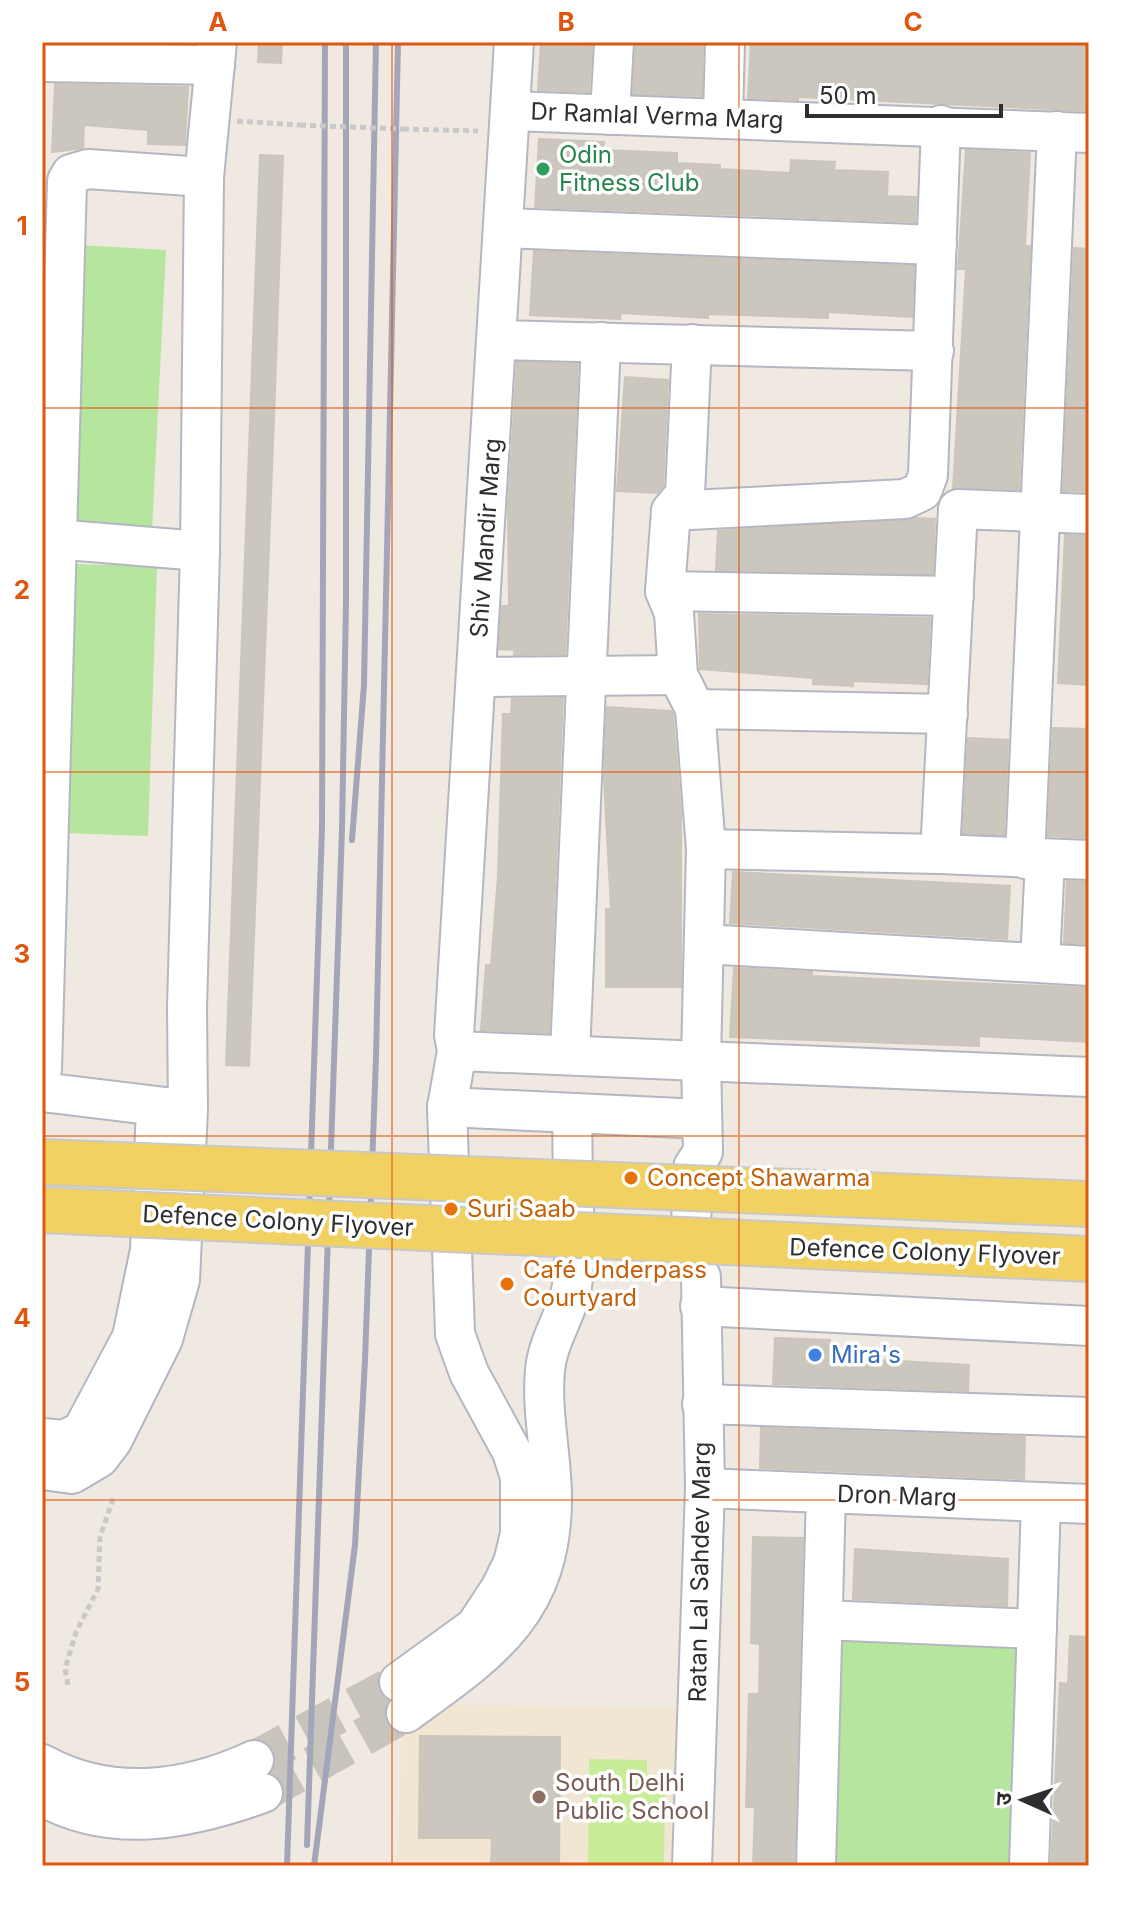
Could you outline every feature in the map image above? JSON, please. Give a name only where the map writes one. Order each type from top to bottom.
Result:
[{"type":"main road","name":"Defence Colony Flyover","points":[[42,1162],[1089,1204]]},
{"type":"main road","name":"Defence Colony Flyover","points":[[42,1210],[1089,1259]]},
{"type":"street","name":"Shiv Mandir Marg","points":[[514,42],[456,1043],[447,1107],[455,1334],[469,1373],[512,1452],[520,1477],[520,1534],[513,1563],[475,1627],[402,1698],[487,1655],[504,1635],[534,1587],[546,1551],[552,1498],[544,1373],[551,1345],[568,1311],[584,1114]]},
{"type":"street","points":[[610,115],[614,42]]},
{"type":"street","points":[[723,118],[725,42]]},
{"type":"street","points":[[42,62],[216,54],[204,177],[200,551],[187,1007],[150,1250],[132,1337],[82,1431],[64,1440],[42,1438]]},
{"type":"street","name":"Dr Ramlal Verma Marg","points":[[512,111],[1073,132]]},
{"type":"street","points":[[671,511],[905,499],[922,491],[928,475],[941,125]]},
{"type":"street","points":[[1040,962],[1035,859],[1038,511],[1073,132]]},
{"type":"street","points":[[42,1069],[50,539],[67,181],[71,174],[88,169],[204,177]]},
{"type":"street","points":[[505,228],[937,245]]},
{"type":"street","points":[[498,340],[934,351]]},
{"type":"street","points":[[578,1044],[586,678],[601,342]]},
{"type":"street","points":[[692,344],[685,494],[671,511],[665,591],[674,613],[678,675],[695,709],[948,714]]},
{"type":"street","points":[[940,854],[958,509],[1089,514]]},
{"type":"street","points":[[50,539],[200,551]]},
{"type":"street","points":[[665,591],[954,596]]},
{"type":"street","points":[[477,677],[678,675]]},
{"type":"street","name":"Ratan Lal Sahdev Marg","points":[[692,1866],[705,1488],[700,1292],[690,1259],[693,1167],[702,1135],[706,849],[695,709]]},
{"type":"street","points":[[706,849],[1089,860]]},
{"type":"street","points":[[704,944],[1089,966]]},
{"type":"street","points":[[456,1043],[578,1044],[701,1059],[1089,1077]]},
{"type":"street","points":[[578,1044],[607,1065],[613,1077],[610,1099],[584,1114]]},
{"type":"street","points":[[42,1092],[172,1109]]},
{"type":"street","points":[[447,1107],[584,1114],[702,1135]]},
{"type":"street","points":[[48,1477],[85,1468],[106,1449],[163,1339],[180,1280],[172,1109]]},
{"type":"street","points":[[700,1292],[1089,1326]]},
{"type":"street","points":[[702,1404],[1089,1417]]},
{"type":"street","name":"Dron Marg","points":[[705,1488],[1089,1504]]},
{"type":"street","points":[[816,1866],[826,1493]]},
{"type":"street","points":[[1029,1866],[1041,1502]]},
{"type":"street","points":[[823,1620],[1037,1629]]},
{"type":"street","points":[[42,1764],[83,1783],[139,1789],[214,1778],[258,1777],[202,1813],[131,1821],[97,1817],[42,1796]]},
{"type":"path","points":[[255,122],[462,130]]},
{"type":"path","points":[[68,1685],[65,1669],[76,1632],[98,1589],[100,1537],[114,1496]]},
{"type":"shaded area","name":"South Delhi Public School","points":[[440,1704],[681,1709],[676,1866],[397,1866],[402,1728]]},
{"type":"green space","points":[[80,245],[166,250],[152,531],[66,527]]},
{"type":"green space","points":[[71,564],[157,566],[148,836],[62,833]]},
{"type":"green space","points":[[836,1636],[1026,1643],[1018,1866],[829,1866]]},
{"type":"green space","points":[[589,1759],[647,1760],[647,1789],[589,1789]]},
{"type":"green space","points":[[589,1791],[665,1792],[664,1866],[588,1866]]},
{"type":"building","points":[[259,42],[282,42],[281,63],[258,62]]},
{"type":"building","points":[[541,42],[592,42],[589,92],[538,90]]},
{"type":"building","points":[[636,42],[703,42],[702,96],[633,94]]},
{"type":"building","points":[[751,42],[1089,42],[1089,111],[798,97],[798,100],[748,98]]},
{"type":"building","points":[[55,84],[188,87],[185,145],[148,144],[148,130],[84,125],[83,148],[52,152]]},
{"type":"building","points":[[539,139],[604,142],[603,150],[677,153],[677,163],[720,165],[720,169],[790,173],[791,160],[835,162],[834,170],[888,172],[887,196],[916,197],[915,222],[535,207]]},
{"type":"building","points":[[966,150],[1030,153],[1025,246],[1030,246],[1019,489],[953,488],[966,269],[958,269]]},
{"type":"building","points":[[260,155],[283,156],[249,1066],[226,1065]]},
{"type":"building","points":[[1074,248],[1089,249],[1089,492],[1063,491]]},
{"type":"building","points":[[534,251],[914,266],[912,317],[828,312],[828,318],[708,314],[708,318],[621,313],[620,319],[530,315]]},
{"type":"building","points":[[517,362],[578,364],[565,654],[514,655],[515,650],[499,649],[502,606],[509,606],[508,507]]},
{"type":"building","points":[[625,377],[668,380],[663,486],[657,493],[617,491]]},
{"type":"building","points":[[935,519],[933,574],[716,570],[718,531]]},
{"type":"building","points":[[1065,535],[1089,536],[1089,685],[1058,683]]},
{"type":"building","points":[[699,614],[930,618],[927,684],[853,681],[853,686],[813,684],[813,678],[700,669]]},
{"type":"building","points":[[563,698],[549,1033],[481,1030],[486,965],[491,965],[498,876],[503,714],[511,714],[512,699]]},
{"type":"building","points":[[607,707],[671,711],[673,715],[681,814],[681,987],[606,987],[606,909],[611,909],[604,779]]},
{"type":"building","points":[[1053,728],[1089,729],[1089,838],[1048,836]]},
{"type":"building","points":[[968,738],[1008,740],[1004,835],[963,833]]},
{"type":"building","points":[[733,872],[1010,886],[1007,939],[730,923]]},
{"type":"building","points":[[1067,881],[1089,882],[1089,944],[1064,943]]},
{"type":"building","points":[[734,968],[812,972],[812,976],[1089,988],[1089,1042],[979,1036],[979,1046],[730,1037]]},
{"type":"building","points":[[775,1338],[830,1340],[829,1357],[969,1365],[968,1391],[773,1384]]},
{"type":"building","points":[[761,1428],[1025,1437],[1024,1479],[760,1468]]},
{"type":"building","points":[[753,1537],[803,1538],[794,1866],[753,1866],[755,1807],[746,1807],[749,1694],[759,1694],[760,1644],[751,1643]]},
{"type":"building","points":[[855,1549],[1008,1559],[1007,1606],[853,1599]]},
{"type":"building","points":[[1070,1636],[1089,1637],[1089,1866],[1051,1866],[1060,1683],[1068,1684]]},
{"type":"building","points":[[420,1736],[560,1737],[559,1866],[491,1866],[492,1838],[419,1838]]},
{"type":"tunnel","points":[[254,1760],[399,1682]]},
{"type":"tunnel","points":[[263,1793],[406,1713]]},
{"type":"railway","points":[[287,1866],[322,828],[325,42]]},
{"type":"railway","points":[[307,1845],[342,829],[346,602],[346,42]]},
{"type":"railway","points":[[352,840],[364,685],[376,42]]},
{"type":"railway","points":[[314,1866],[355,1545],[365,1360],[376,1057],[398,42]]},
{"type":"place","name":"Odin Fitness Club","points":[[543,169]]},
{"type":"place","name":"Concept Shawarma","points":[[631,1178]]},
{"type":"place","name":"Suri Saab","points":[[451,1209]]},
{"type":"place","name":"Café Underpass Courtyard","points":[[507,1284]]},
{"type":"place","name":"Mira's","points":[[815,1355]]},
{"type":"place","name":"South Delhi Public School","points":[[539,1797]]}]
